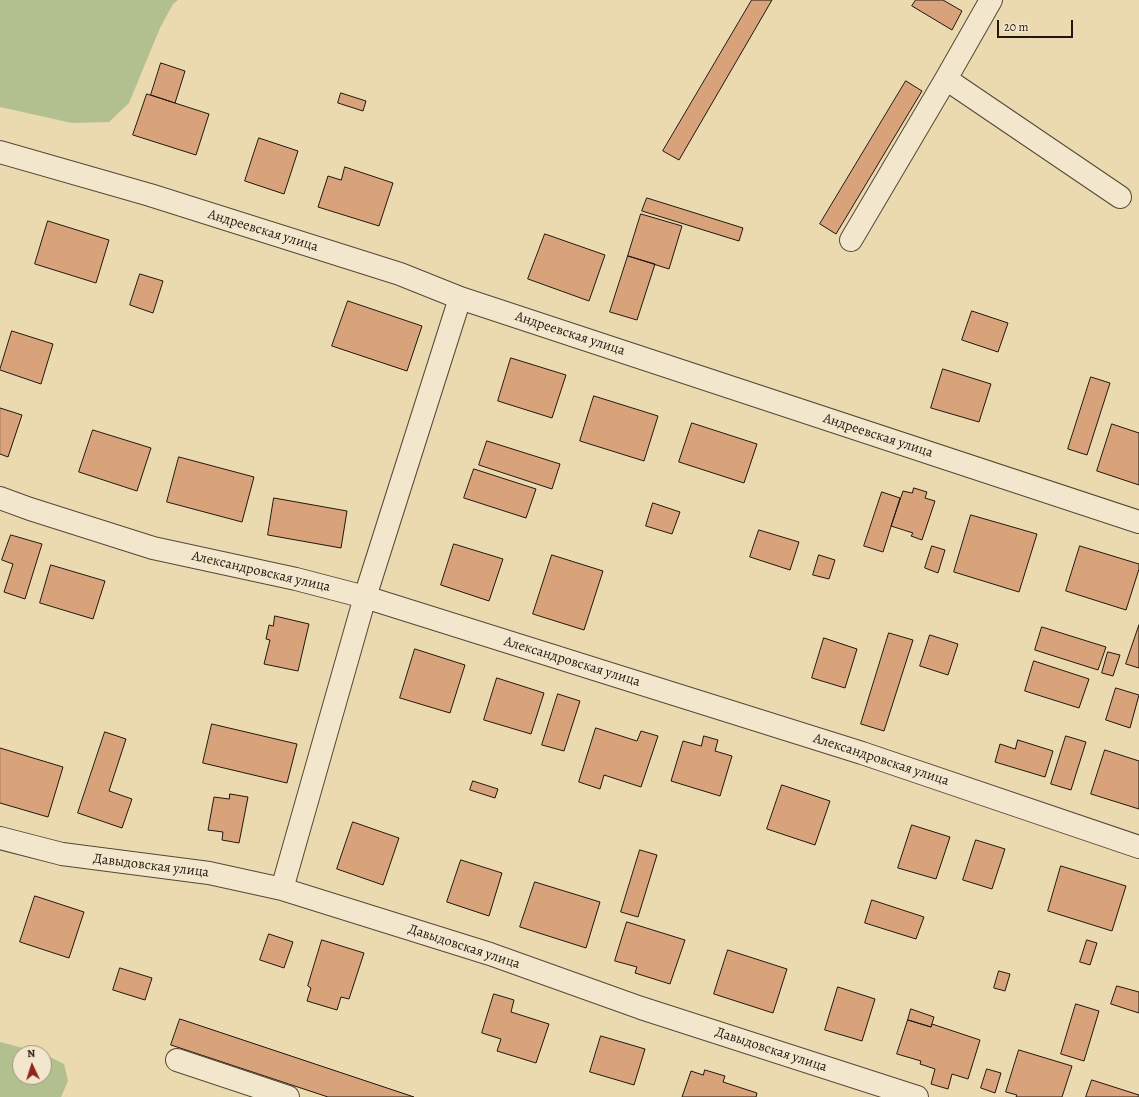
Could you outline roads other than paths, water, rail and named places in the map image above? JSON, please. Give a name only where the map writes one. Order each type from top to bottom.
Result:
[{"type":"street","points":[[851,240],[991,0]]},
{"type":"street","points":[[946,79],[1120,197]]},
{"type":"street","name":"Андреевская улица","points":[[0,152],[150,195],[400,274],[460,298],[1139,522]]},
{"type":"street","points":[[282,889],[365,597],[460,298]]},
{"type":"street","name":"Александровская улица","points":[[0,498],[153,548],[296,579],[365,597],[862,753],[1139,847]]},
{"type":"street","name":"Давыдовская улица","points":[[0,838],[62,854],[209,873],[282,889],[490,954],[648,1010],[917,1097]]},
{"type":"street","points":[[177,1060],[288,1097]]}]
